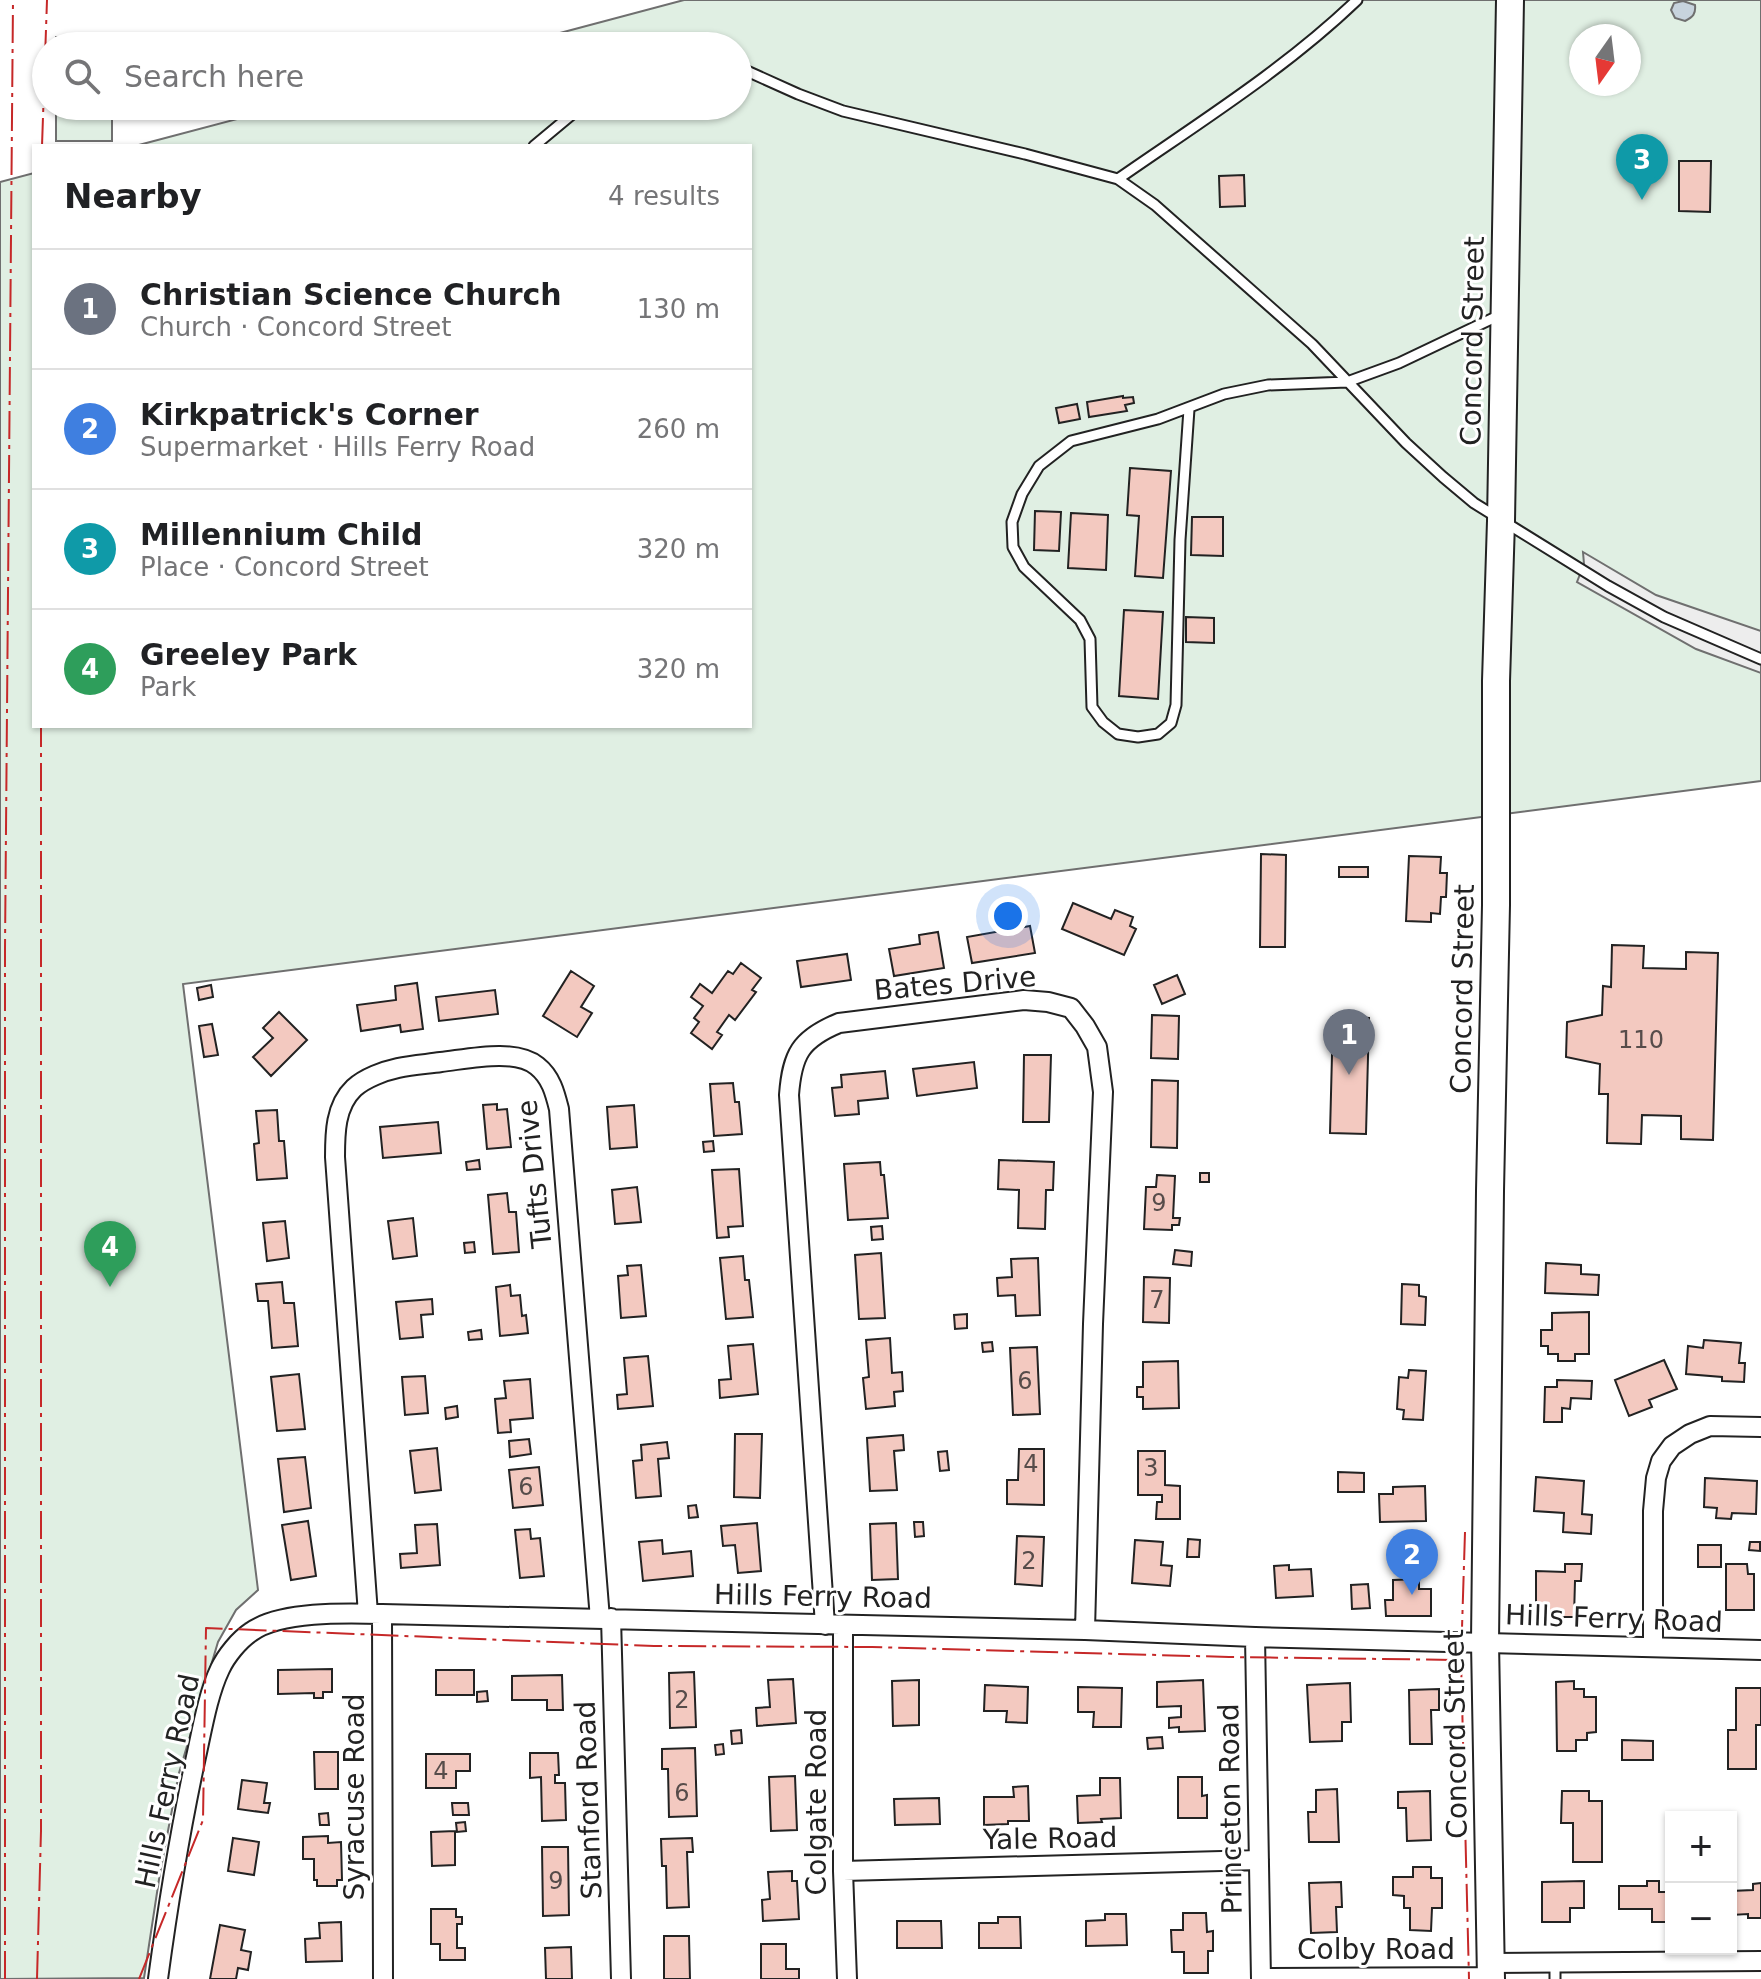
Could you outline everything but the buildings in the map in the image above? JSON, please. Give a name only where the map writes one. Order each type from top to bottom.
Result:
[{"type":"main road","name":"Concord Street","points":[[1491,1973],[1485,1642],[1496,905],[1496,681],[1510,0]]},
{"type":"street","name":"Bates Drive","points":[[834,1625],[789,1095],[791,1071],[800,1050],[817,1032],[839,1023],[1024,1000],[1071,1008],[1097,1047],[1103,1092],[1085,1630]]},
{"type":"street","name":"Tufts Drive","points":[[375,1614],[335,1157],[339,1110],[353,1089],[396,1068],[490,1056],[514,1057],[536,1065],[552,1084],[559,1109],[605,1619]]},
{"type":"street","points":[[1653,1647],[1653,1511],[1661,1461],[1672,1446],[1710,1426],[1761,1427]]},
{"type":"street","name":"Hills Ferry Road","points":[[158,1979],[191,1780],[206,1713],[220,1669],[251,1631],[274,1621],[307,1615],[375,1614],[1085,1630],[1761,1650]]},
{"type":"street","name":"Syracuse Road","points":[[375,1614],[383,1979]]},
{"type":"street","name":"Stanford Road","points":[[605,1619],[621,1979]]},
{"type":"street","name":"Colgate Road","points":[[834,1625],[847,1979]]},
{"type":"street","name":"Princeton Road","points":[[1255,1637],[1261,1978]]},
{"type":"street","name":"Yale Road","points":[[843,1871],[1259,1860]]},
{"type":"street","name":"Colby Road","points":[[1261,1978],[1491,1973],[1761,1961]]},
{"type":"lane","points":[[1118,179],[1279,67],[1357,0]]},
{"type":"lane","points":[[752,73],[843,111],[1118,179],[1155,205],[1312,344],[1406,443],[1474,503],[1664,617],[1761,659]]},
{"type":"lane","points":[[536,144],[565,120]]},
{"type":"lane","points":[[1189,409],[1180,540],[1176,705],[1171,723],[1158,734],[1138,737],[1118,734],[1103,722],[1092,707],[1090,639],[1080,620],[1024,567],[1013,547],[1012,522],[1022,494],[1039,466],[1071,441],[1158,419],[1224,394],[1268,385],[1347,382],[1399,363],[1505,313]]},
{"type":"green space","points":[[684,0],[1761,0],[1761,781],[183,984],[258,1590],[236,1610],[218,1642],[179,1773],[144,1978],[0,1979],[0,182],[32,174],[32,728],[752,728],[752,144],[143,144],[233,120],[752,120],[752,32],[564,32]]},
{"type":"green space","points":[[56,120],[112,120],[112,141],[56,141]]},
{"type":"shaded area","points":[[1683,1],[1695,5],[1693,15],[1685,21],[1675,18],[1671,10],[1674,3]]},
{"type":"shaded area","points":[[1583,552],[1656,595],[1761,631],[1761,673],[1696,649],[1577,582],[1584,564]]},
{"type":"power","points":[[5,1979],[5,948],[13,0]]},
{"type":"power","points":[[46,32],[47,0]]},
{"type":"power","points":[[42,144],[43,120]]},
{"type":"power","points":[[37,1979],[41,1831],[41,728]]},
{"type":"power","points":[[1465,1532],[1461,1660],[1469,1979]]},
{"type":"power","points":[[139,1979],[203,1820],[206,1628],[654,1646],[872,1647],[1461,1660]]},
{"type":"place","name":"Millennium Child","points":[[1642,200]]},
{"type":"place","name":"Christian Science Church","points":[[1349,1075]]},
{"type":"place","name":"Greeley Park","points":[[110,1287]]},
{"type":"place","name":"Kirkpatrick's Corner","points":[[1412,1595]]}]
